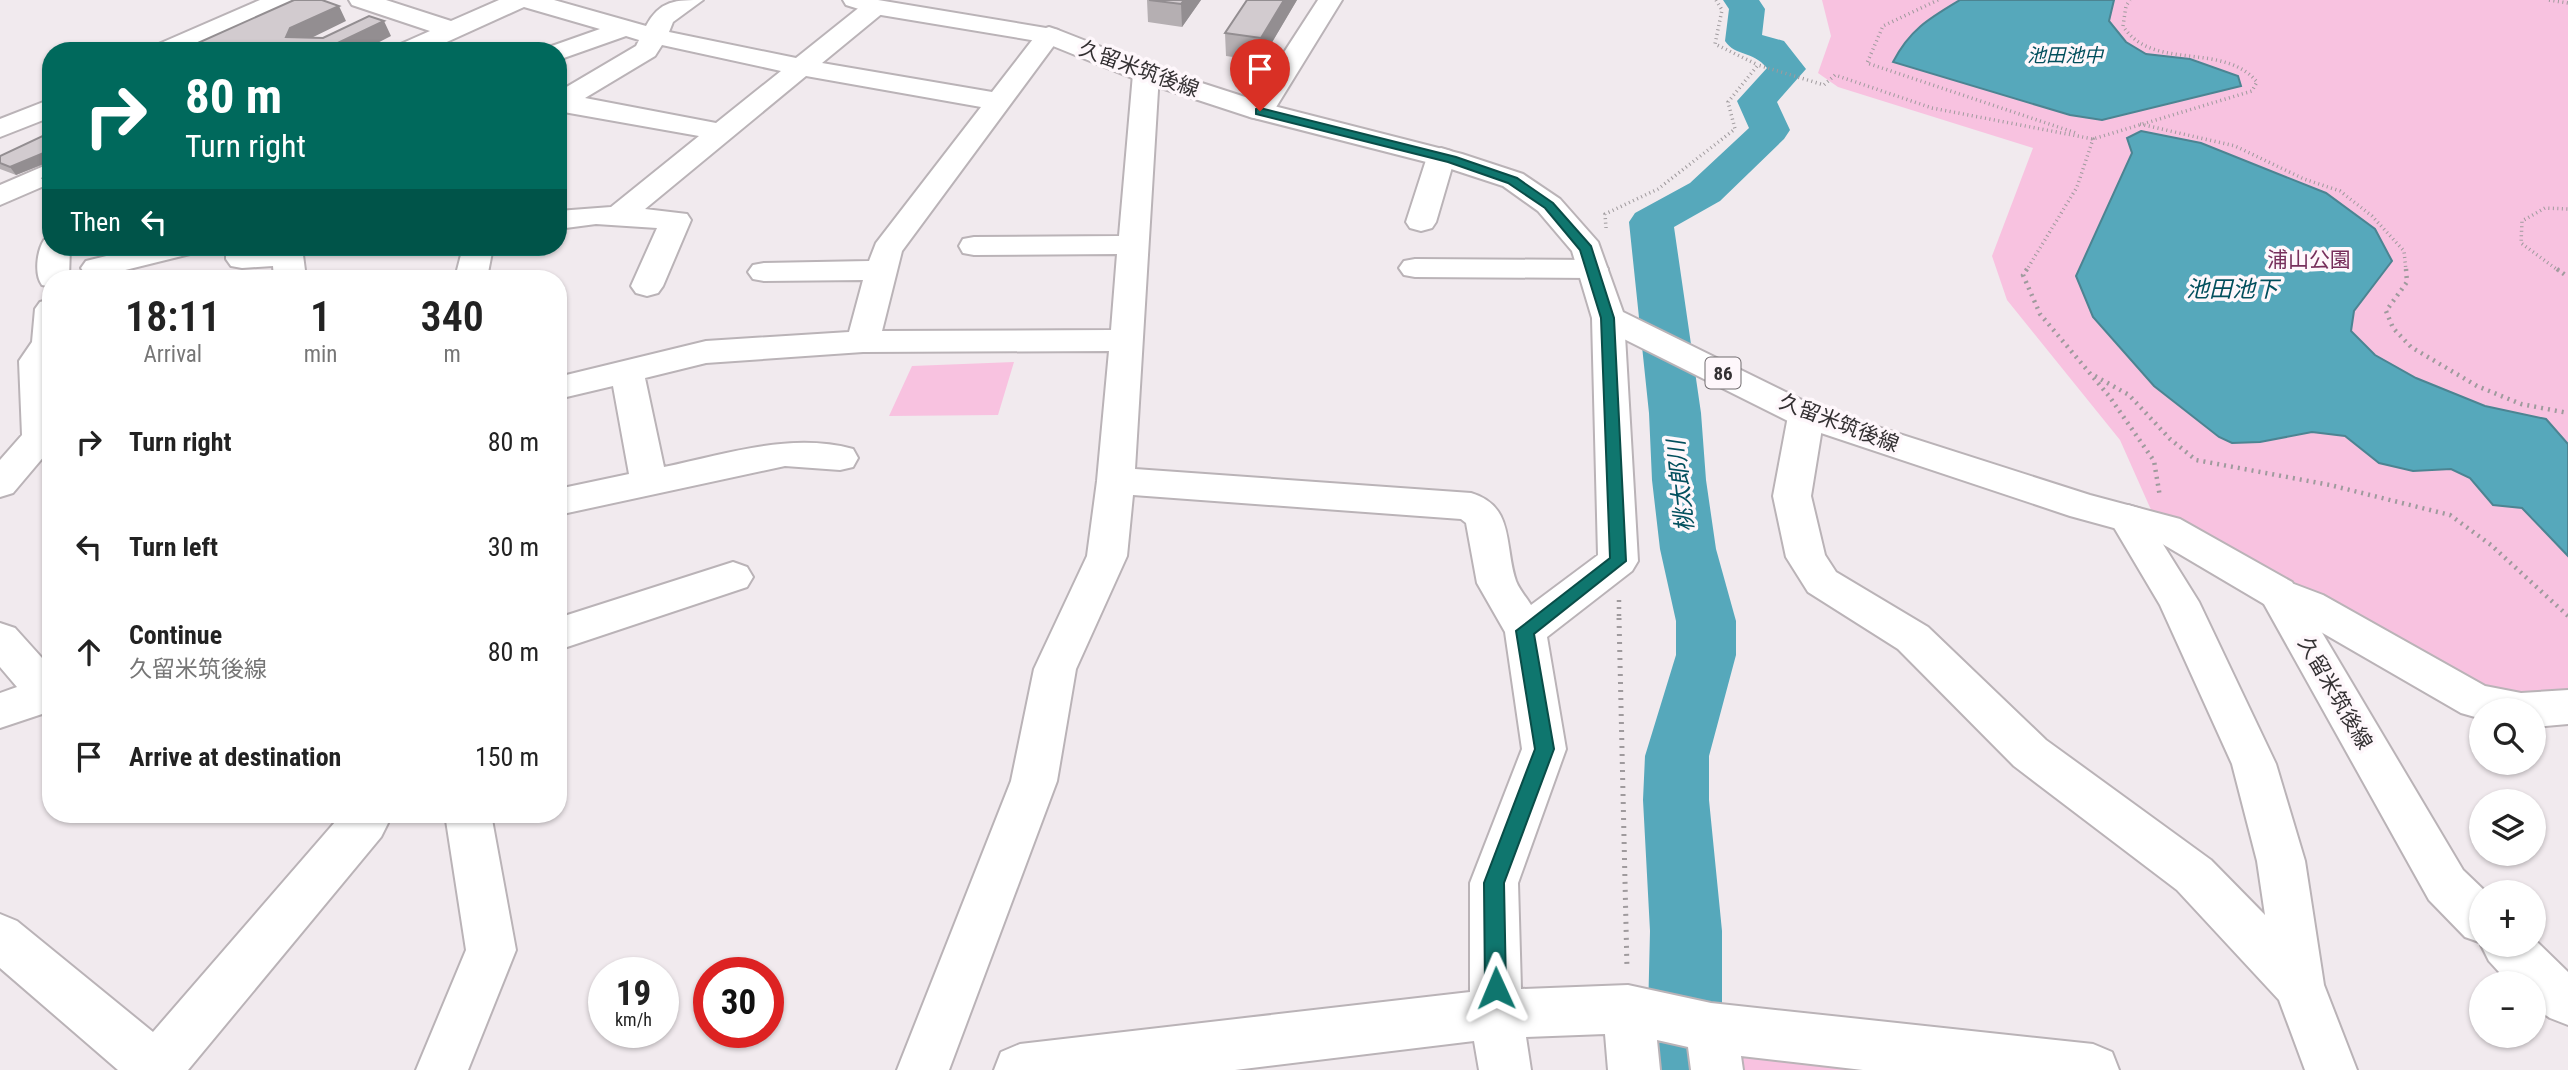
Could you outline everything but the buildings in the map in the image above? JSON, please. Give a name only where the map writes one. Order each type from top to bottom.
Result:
[{"type":"street","points":[[184,42],[281,0]]},
{"type":"street","points":[[426,42],[519,0]]},
{"type":"street","points":[[527,0],[653,36],[800,67],[1000,102]]},
{"type":"street","points":[[567,97],[646,51],[663,18],[691,0]]},
{"type":"street","points":[[1260,111],[1330,0]]},
{"type":"street","points":[[617,217],[800,67],[865,3]]},
{"type":"street","name":"久留米筑後線","points":[[865,3],[1049,35],[1146,75],[1260,111],[1441,157],[1513,180],[1549,205],[1587,249],[1599,254],[1608,318],[1806,416],[2070,502],[2147,524],[2278,593],[2446,885],[2469,908]]},
{"type":"street","points":[[357,28],[379,4],[453,30]]},
{"type":"street","points":[[567,49],[626,29]]},
{"type":"street","points":[[863,342],[887,250],[1049,35]]},
{"type":"street","points":[[923,1070],[1034,781],[1055,669],[1107,556],[1116,481],[1146,75]]},
{"type":"street","points":[[567,103],[720,132]]},
{"type":"street","points":[[0,129],[42,111]]},
{"type":"street","points":[[1421,222],[1441,157]]},
{"type":"street","points":[[0,196],[42,176]]},
{"type":"street","points":[[567,219],[596,215],[676,220],[647,286]]},
{"type":"street","points":[[974,246],[1133,245]]},
{"type":"street","points":[[1415,268],[1599,254]]},
{"type":"street","points":[[97,268],[144,256]]},
{"type":"street","points":[[242,256],[272,256]]},
{"type":"street","points":[[764,272],[882,270]]},
{"type":"street","points":[[1525,631],[1618,561],[1608,318]]},
{"type":"street","points":[[567,386],[705,352],[863,342],[1126,340]]},
{"type":"street","points":[[0,484],[40,437],[36,361],[42,352]]},
{"type":"street","points":[[627,372],[649,483]]},
{"type":"street","points":[[1806,416],[1792,496],[1806,556],[1822,582],[1913,638],[2029,753],[2194,875],[2299,985]]},
{"type":"street","points":[[567,500],[785,454],[839,458]]},
{"type":"street","points":[[1116,481],[1471,506],[1484,518],[1497,583],[1525,631],[1544,749],[1494,883],[1496,1014],[1505,1070]]},
{"type":"street","points":[[2147,524],[2179,602],[2254,764],[2281,861],[2299,985],[2331,1070]]},
{"type":"street","points":[[567,631],[733,577]]},
{"type":"street","points":[[2278,593],[2309,606],[2476,701],[2521,710],[2568,707]]},
{"type":"street","points":[[0,639],[42,685]]},
{"type":"street","points":[[0,711],[42,696]]},
{"type":"street","points":[[0,937],[157,1069],[365,823]]},
{"type":"street","points":[[442,1070],[491,950],[470,823]]},
{"type":"street","points":[[2518,957],[2548,987],[2568,1001]]},
{"type":"street","points":[[1628,1009],[1634,1070]]},
{"type":"street","points":[[1020,1070],[1496,1014],[1628,1009],[1714,1049],[2093,1070]]},
{"type":"path","points":[[1716,0],[1721,10],[1715,44],[1758,65],[1824,85],[1835,75],[1932,108],[2094,139],[2252,91],[2257,82],[2248,71],[2190,54],[2156,51],[2140,45],[2130,37],[2123,26],[2126,6],[2130,0]]},
{"type":"path","points":[[1938,0],[1883,26],[1867,63],[2094,139]]},
{"type":"path","points":[[2549,0],[2568,3]]},
{"type":"path","points":[[1599,254],[1605,214],[1626,207],[1676,176],[1735,129],[1728,103],[1758,65]]},
{"type":"path","points":[[2140,124],[2235,146],[2304,179],[2340,191],[2372,216],[2404,251],[2407,282],[2386,311],[2393,328],[2411,347],[2477,386],[2521,404],[2568,413]]},
{"type":"path","points":[[2094,139],[2077,187],[2023,275],[2040,314],[2109,396],[2154,461],[2147,524]]},
{"type":"path","points":[[2568,209],[2545,208],[2522,221],[2522,243],[2568,277]]},
{"type":"path","points":[[2090,373],[2129,395],[2170,439],[2196,460],[2330,485],[2449,515],[2491,545],[2568,616]]},
{"type":"path","points":[[1618,561],[1628,1009]]},
{"type":"green space","name":"浦山公園","points":[[1822,0],[2568,0],[2568,698],[2475,692],[2152,512],[2120,440],[2007,300],[1992,256],[2033,148],[1838,87],[1818,73],[1831,36]]},
{"type":"green space","points":[[1014,362],[998,415],[889,416],[912,366]]},
{"type":"green space","points":[[1729,1054],[1888,1070],[1731,1070]]},
{"type":"water","name":"池田池中","points":[[1960,0],[2114,0],[2109,21],[2126,42],[2146,54],[2190,59],[2238,76],[2241,86],[2102,120],[2070,115],[1893,62],[1914,33]]},
{"type":"water","name":"池田池下","points":[[2141,131],[2201,143],[2326,193],[2375,229],[2392,261],[2354,311],[2351,331],[2375,355],[2416,378],[2485,406],[2546,419],[2568,444],[2568,556],[2522,508],[2493,505],[2470,478],[2451,469],[2413,471],[2379,463],[2345,436],[2312,432],[2260,442],[2232,443],[2219,437],[2154,386],[2093,317],[2076,276],[2132,153],[2127,138]]},
{"type":"waterway","name":"桃太郎川","points":[[1694,1070],[1685,1014],[1686,931],[1676,800],[1677,756],[1706,655],[1706,621],[1688,549],[1679,480],[1675,413],[1651,222],[1705,192],[1770,130],[1757,101],[1787,69],[1771,49],[1743,41],[1747,9],[1741,0]]},
{"type":"route","points":[[1260,111],[1452,160],[1513,180],[1549,205],[1587,249],[1608,318],[1618,561],[1525,631],[1544,749],[1494,883],[1496,988]]}]
